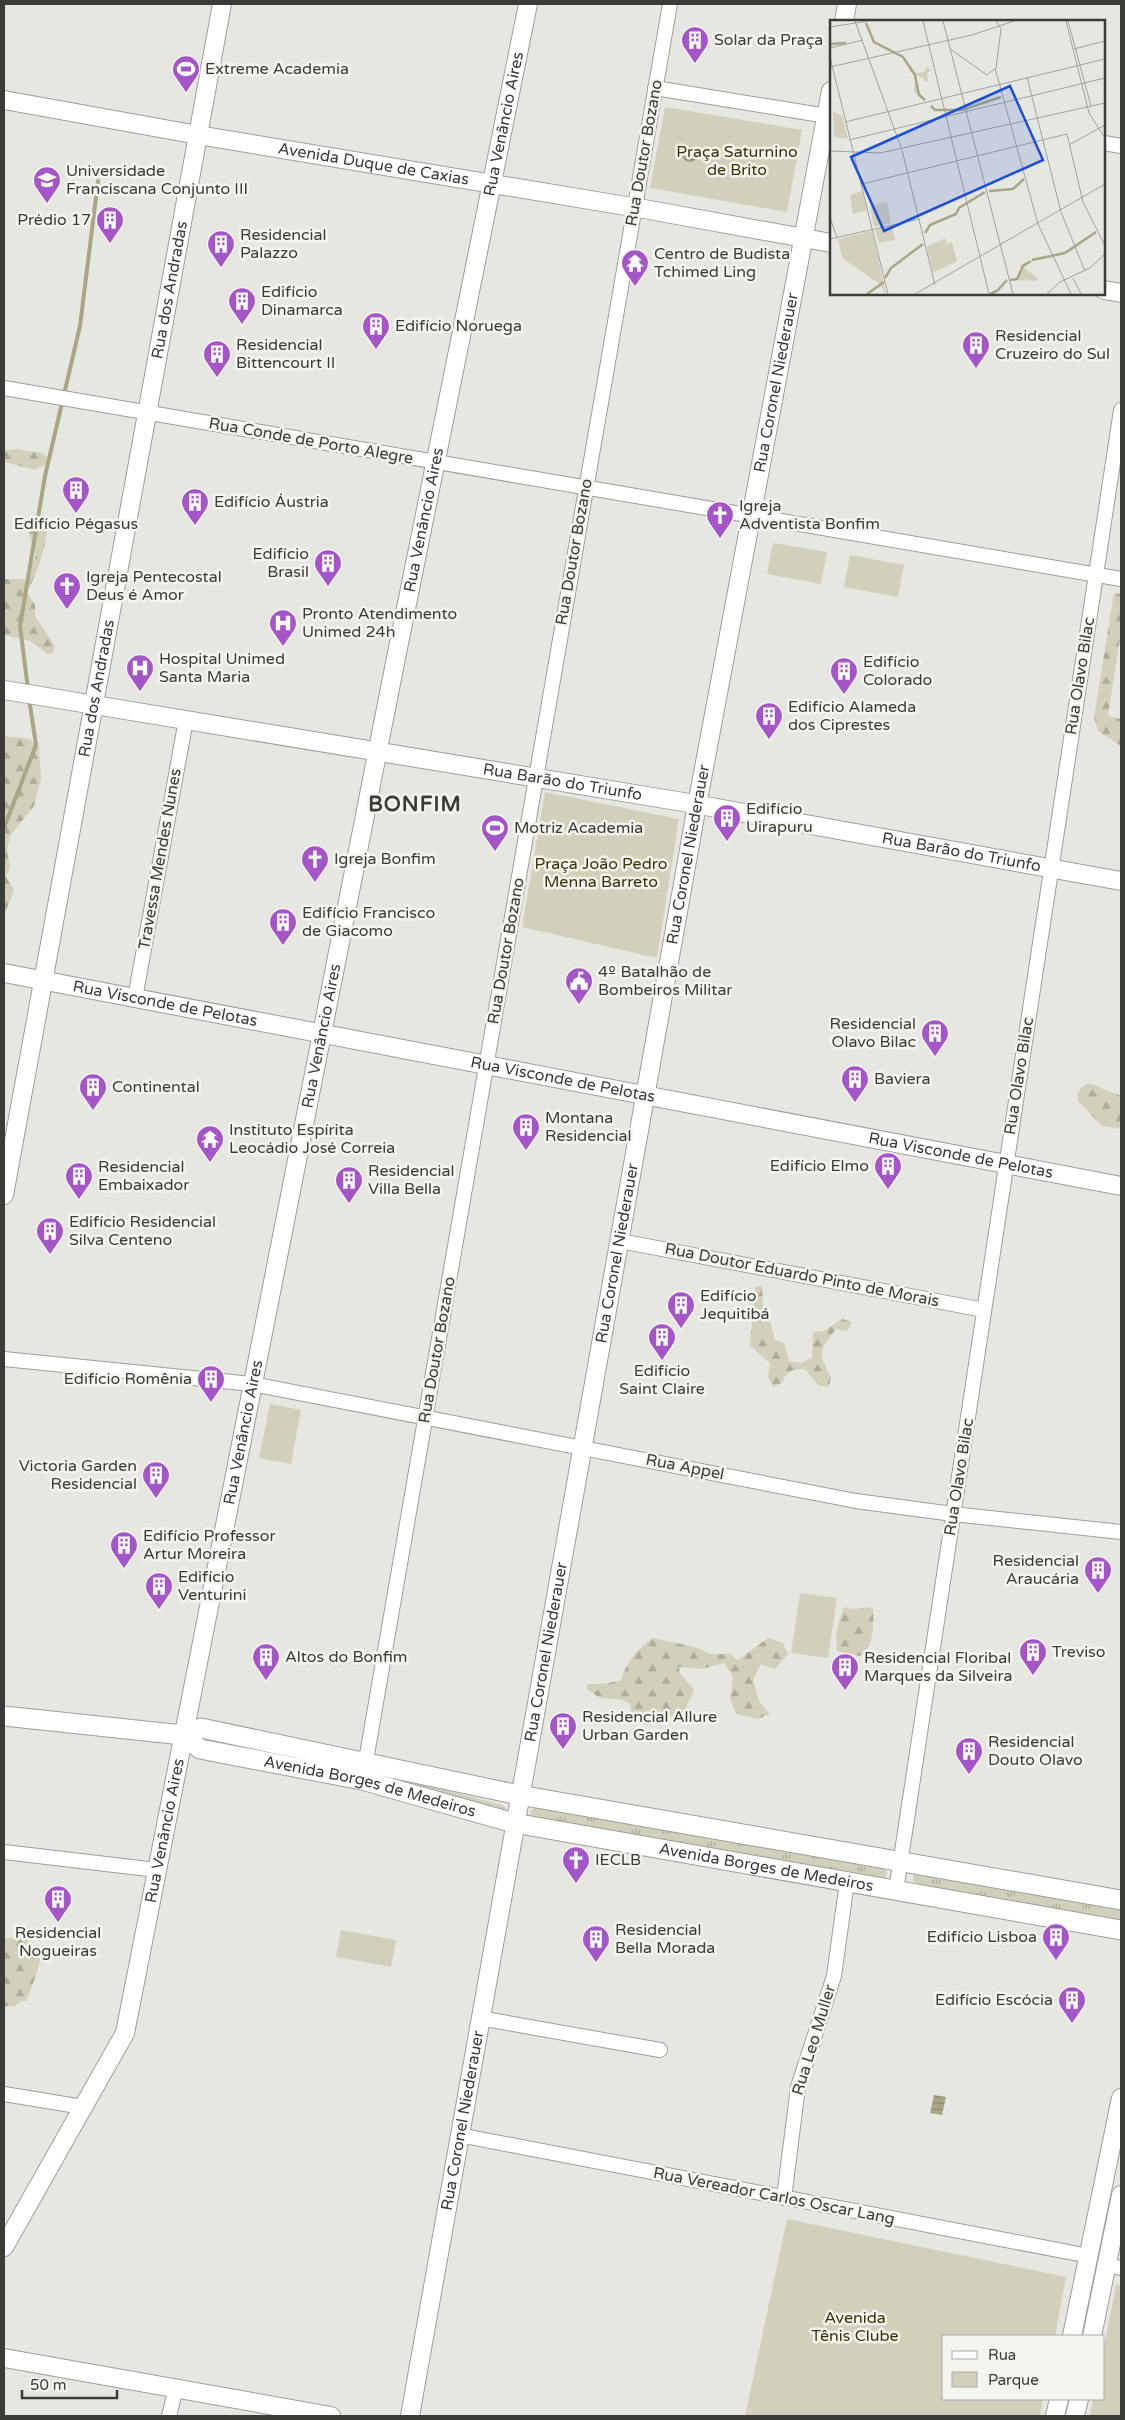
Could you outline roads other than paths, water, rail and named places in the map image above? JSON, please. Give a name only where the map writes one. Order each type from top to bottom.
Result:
[{"type":"main road","points":[[4,1716],[183,1735]]},
{"type":"main road","name":"Avenida Borges de Medeiros","points":[[183,1735],[200,1749],[364,1771],[519,1795],[1121,1900]]},
{"type":"main road","name":"Avenida Borges de Medeiros","points":[[364,1771],[514,1824],[1121,1930]]},
{"type":"street","name":"Rua dos Andradas","points":[[4,1195],[222,4]]},
{"type":"street","name":"Rua Venâncio Aires","points":[[4,2247],[125,2033],[252,1384],[528,4]]},
{"type":"street","name":"Rua Doutor Bozano","points":[[364,1771],[670,4]]},
{"type":"street","points":[[844,20],[847,4]]},
{"type":"street","points":[[655,88],[827,116]]},
{"type":"street","name":"Rua Coronel Niederauer","points":[[410,2416],[519,1795],[697,804],[830,97]]},
{"type":"street","name":"Avenida Duque de Caxias","points":[[4,100],[198,135],[634,207],[830,243]]},
{"type":"street","points":[[1105,143],[1121,146]]},
{"type":"street","points":[[1105,290],[1121,293]]},
{"type":"street","name":"Rua Conde de Porto Alegre","points":[[4,388],[1121,579]]},
{"type":"street","name":"Rua Olavo Bilac","points":[[896,1891],[1050,868],[1120,431],[1121,410]]},
{"type":"street","name":"Rua Barão do Triunfo","points":[[4,690],[94,706],[378,750],[697,804],[1121,881]]},
{"type":"street","name":"Travessa Mendes Nunes","points":[[135,998],[186,720]]},
{"type":"street","name":"Rua Visconde de Pelotas","points":[[4,973],[1006,1162],[1121,1186]]},
{"type":"street","name":"Rua Doutor Eduardo Pinto de Morais","points":[[620,1241],[984,1310]]},
{"type":"street","name":"Rua Appel","points":[[4,1359],[252,1384],[856,1500],[953,1514],[1121,1532]]},
{"type":"street","points":[[4,1852],[157,1870]]},
{"type":"street","name":"Rua Leo Muller","points":[[784,2198],[798,2087],[834,1976],[847,1882]]},
{"type":"street","points":[[480,2018],[660,2050]]},
{"type":"street","points":[[4,2094],[83,2107]]},
{"type":"street","points":[[1072,2335],[1121,2098]]},
{"type":"street","name":"Rua Vereador Carlos Oscar Lang","points":[[459,2135],[1089,2256]]},
{"type":"street","points":[[1092,2335],[1114,2267],[1121,2195]]},
{"type":"street","points":[[1089,2256],[1114,2267]]},
{"type":"street","points":[[4,2358],[331,2416]]},
{"type":"street","points":[[169,2416],[176,2388]]},
{"type":"street","points":[[1054,2416],[1058,2400]]},
{"type":"street","points":[[1076,2416],[1079,2400]]},
{"type":"waterway","points":[[28,689],[20,626],[45,476],[80,326],[98,181]]},
{"type":"waterway","points":[[4,828],[36,745],[29,698]]},
{"type":"place","name":"Solar da Praça","points":[[695,64]]},
{"type":"place","name":"Extreme Academia","points":[[186,93]]},
{"type":"place","name":"Universidade Franciscana Conjunto III","points":[[47,204]]},
{"type":"place","name":"Prédio 17","points":[[110,244]]},
{"type":"place","name":"Residencial Palazzo","points":[[221,268]]},
{"type":"place","name":"Centro de Budista Tchimed Ling","points":[[635,287]]},
{"type":"place","name":"Edifício Dinamarca","points":[[242,325]]},
{"type":"place","name":"Edifício Noruega","points":[[376,350]]},
{"type":"place","name":"Residencial Cruzeiro do Sul","points":[[976,369]]},
{"type":"place","name":"Residencial Bittencourt II","points":[[217,378]]},
{"type":"place","name":"Edifício Pégasus","points":[[76,514]]},
{"type":"place","name":"Edifício Áustria","points":[[195,526]]},
{"type":"place","name":"Igreja Adventista Bonfim","points":[[720,539]]},
{"type":"place","name":"Edifício Brasil","points":[[328,587]]},
{"type":"place","name":"Igreja Pentecostal Deus é Amor","points":[[67,610]]},
{"type":"place","name":"Pronto Atendimento Unimed 24h","points":[[283,647]]},
{"type":"place","name":"Hospital Unimed Santa Maria","points":[[140,692]]},
{"type":"place","name":"Edifício Colorado","points":[[844,695]]},
{"type":"place","name":"Edifício Alameda dos Ciprestes","points":[[769,740]]},
{"type":"place","name":"Edifício Uirapuru","points":[[727,842]]},
{"type":"place","name":"Motriz Academia","points":[[495,852]]},
{"type":"place","name":"Igreja Bonfim","points":[[315,883]]},
{"type":"place","name":"Edifício Francisco de Giacomo","points":[[283,946]]},
{"type":"place","name":"4º Batalhão de Bombeiros Militar","points":[[579,1005]]},
{"type":"place","name":"Residencial Olavo Bilac","points":[[935,1057]]},
{"type":"place","name":"Baviera","points":[[855,1103]]},
{"type":"place","name":"Continental","points":[[93,1111]]},
{"type":"place","name":"Montana Residencial","points":[[526,1151]]},
{"type":"place","name":"Instituto Espírita Leocádio José Correia","points":[[210,1163]]},
{"type":"place","name":"Edifício Elmo","points":[[888,1190]]},
{"type":"place","name":"Residencial Embaixador","points":[[79,1200]]},
{"type":"place","name":"Residencial Villa Bella","points":[[349,1204]]},
{"type":"place","name":"Edifício Residencial Silva Centeno","points":[[50,1255]]},
{"type":"place","name":"Edifício Jequitibá","points":[[681,1329]]},
{"type":"place","name":"Edifício Saint Claire","points":[[662,1361]]},
{"type":"place","name":"Edifício Romênia","points":[[211,1403]]},
{"type":"place","name":"Victoria Garden Residencial","points":[[156,1499]]},
{"type":"place","name":"Edifício Professor Artur Moreira","points":[[124,1569]]},
{"type":"place","name":"Residencial Araucária","points":[[1098,1594]]},
{"type":"place","name":"Edifício Venturini","points":[[159,1610]]},
{"type":"place","name":"Treviso","points":[[1033,1676]]},
{"type":"place","name":"Altos do Bonfim","points":[[266,1681]]},
{"type":"place","name":"Residencial Floribal Marques da Silveira","points":[[845,1691]]},
{"type":"place","name":"Residencial Allure Urban Garden","points":[[563,1750]]},
{"type":"place","name":"Residencial Douto Olavo","points":[[969,1775]]},
{"type":"place","name":"IECLB","points":[[576,1884]]},
{"type":"place","name":"Residencial Nogueiras","points":[[58,1923]]},
{"type":"place","name":"Edifício Lisboa","points":[[1056,1961]]},
{"type":"place","name":"Residencial Bella Morada","points":[[596,1963]]},
{"type":"place","name":"Edifício Escócia","points":[[1072,2024]]},
{"type":"district","name":"BONFIM","points":[[415,804]]},
{"type":"park label","name":"Praça Saturnino de Brito","points":[[737,161]]},
{"type":"park label","name":"Praça João Pedro Menna Barreto","points":[[601,873]]},
{"type":"park label","name":"Avenida Tênis Clube","points":[[855,2327]]}]
